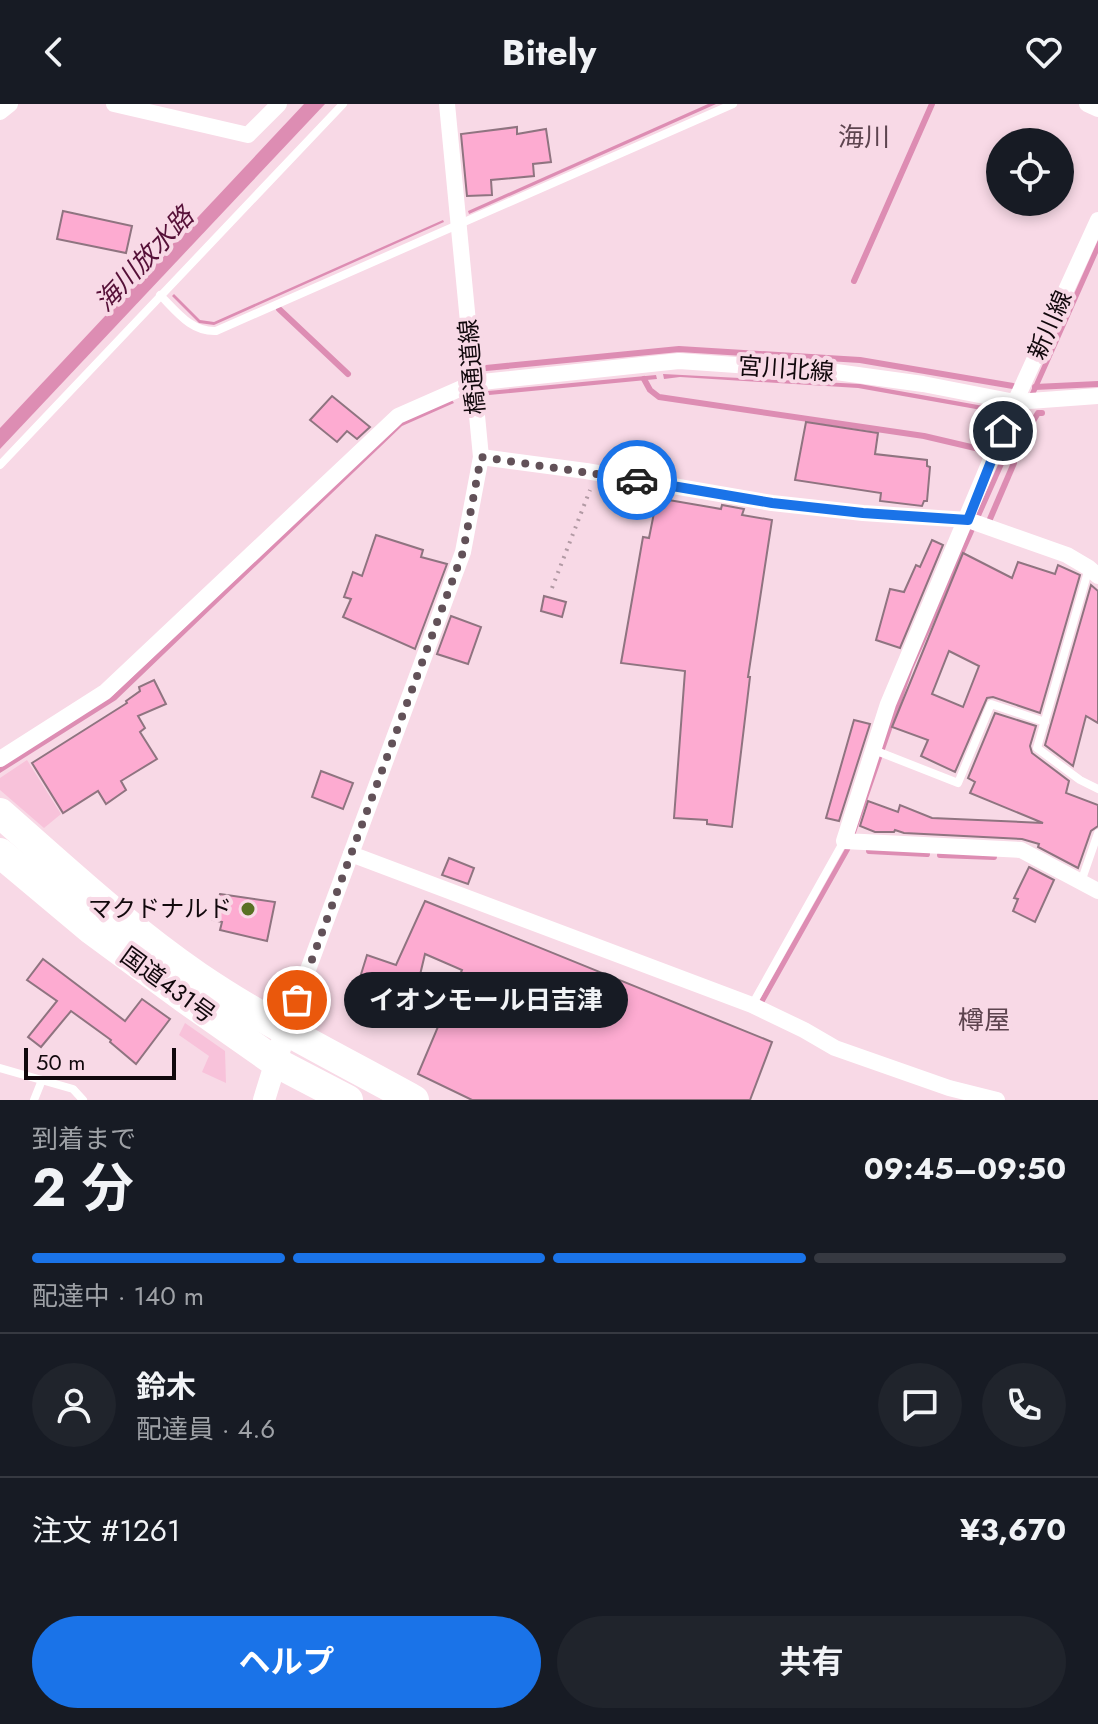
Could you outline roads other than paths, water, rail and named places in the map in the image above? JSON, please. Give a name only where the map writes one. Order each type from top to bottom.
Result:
[{"type":"highway","name":"国道431号","points":[[0,813],[110,908],[198,976],[414,1100]]},
{"type":"highway","name":"国道431号","points":[[0,853],[92,930],[277,1063],[348,1100]]},
{"type":"main road","points":[[264,1100],[286,1029]]},
{"type":"street","points":[[0,112],[10,104]]},
{"type":"street","points":[[114,104],[248,135],[279,104]]},
{"type":"street","name":"橋通道線","points":[[286,1029],[463,552],[481,457],[447,104]]},
{"type":"street","points":[[1087,104],[1098,109]]},
{"type":"street","name":"新川線","points":[[844,841],[888,704],[968,520],[1015,402],[1098,220]]},
{"type":"street","name":"宮川北線","points":[[0,759],[105,692],[398,416],[473,383],[679,361],[836,372],[923,384],[1015,402],[1098,396]]},
{"type":"street","points":[[481,457],[772,503],[968,520],[1067,555],[1094,572]]},
{"type":"street","points":[[844,841],[1021,850],[1098,891]]},
{"type":"street","points":[[351,854],[752,1005],[835,1048],[949,1088],[997,1100]]},
{"type":"lane","points":[[0,465],[343,104]]},
{"type":"lane","points":[[160,295],[192,326],[203,332],[216,331],[733,104]]},
{"type":"lane","points":[[1094,572],[1037,748],[1098,789]]},
{"type":"lane","points":[[874,750],[958,783],[991,704],[1045,722]]},
{"type":"lane","points":[[1081,882],[1098,833]]},
{"type":"lane","points":[[752,1005],[844,841]]},
{"type":"lane","points":[[0,1068],[73,1089],[83,1100]]},
{"type":"lane","points":[[34,1100],[42,1080]]},
{"type":"waterway","points":[[854,281],[932,104]]},
{"type":"waterway","points":[[279,309],[348,374]]},
{"type":"waterway","points":[[486,368],[679,349],[860,360],[1013,386]]},
{"type":"waterway","points":[[644,379],[650,390],[659,397],[924,436],[988,451]]},
{"type":"waterway","points":[[1035,387],[1098,384]]},
{"type":"waterway","points":[[1030,426],[1038,413],[1042,413]]},
{"type":"waterway","points":[[1020,449],[1025,438]]},
{"type":"waterway","points":[[990,519],[1014,463]]},
{"type":"waterway","points":[[869,851],[927,854]]},
{"type":"waterway","points":[[940,855],[994,857]]},
{"type":"place","name":"マクドナルド","points":[[248,909]]},
{"type":"place","name":"イオンモール日吉津","points":[[297,1000]]},
{"type":"district","name":"海川","points":[[864,137]]},
{"type":"district","name":"樽屋","points":[[984,1020]]},
{"type":"water label","name":"海川放水路","points":[[144,259]]}]
